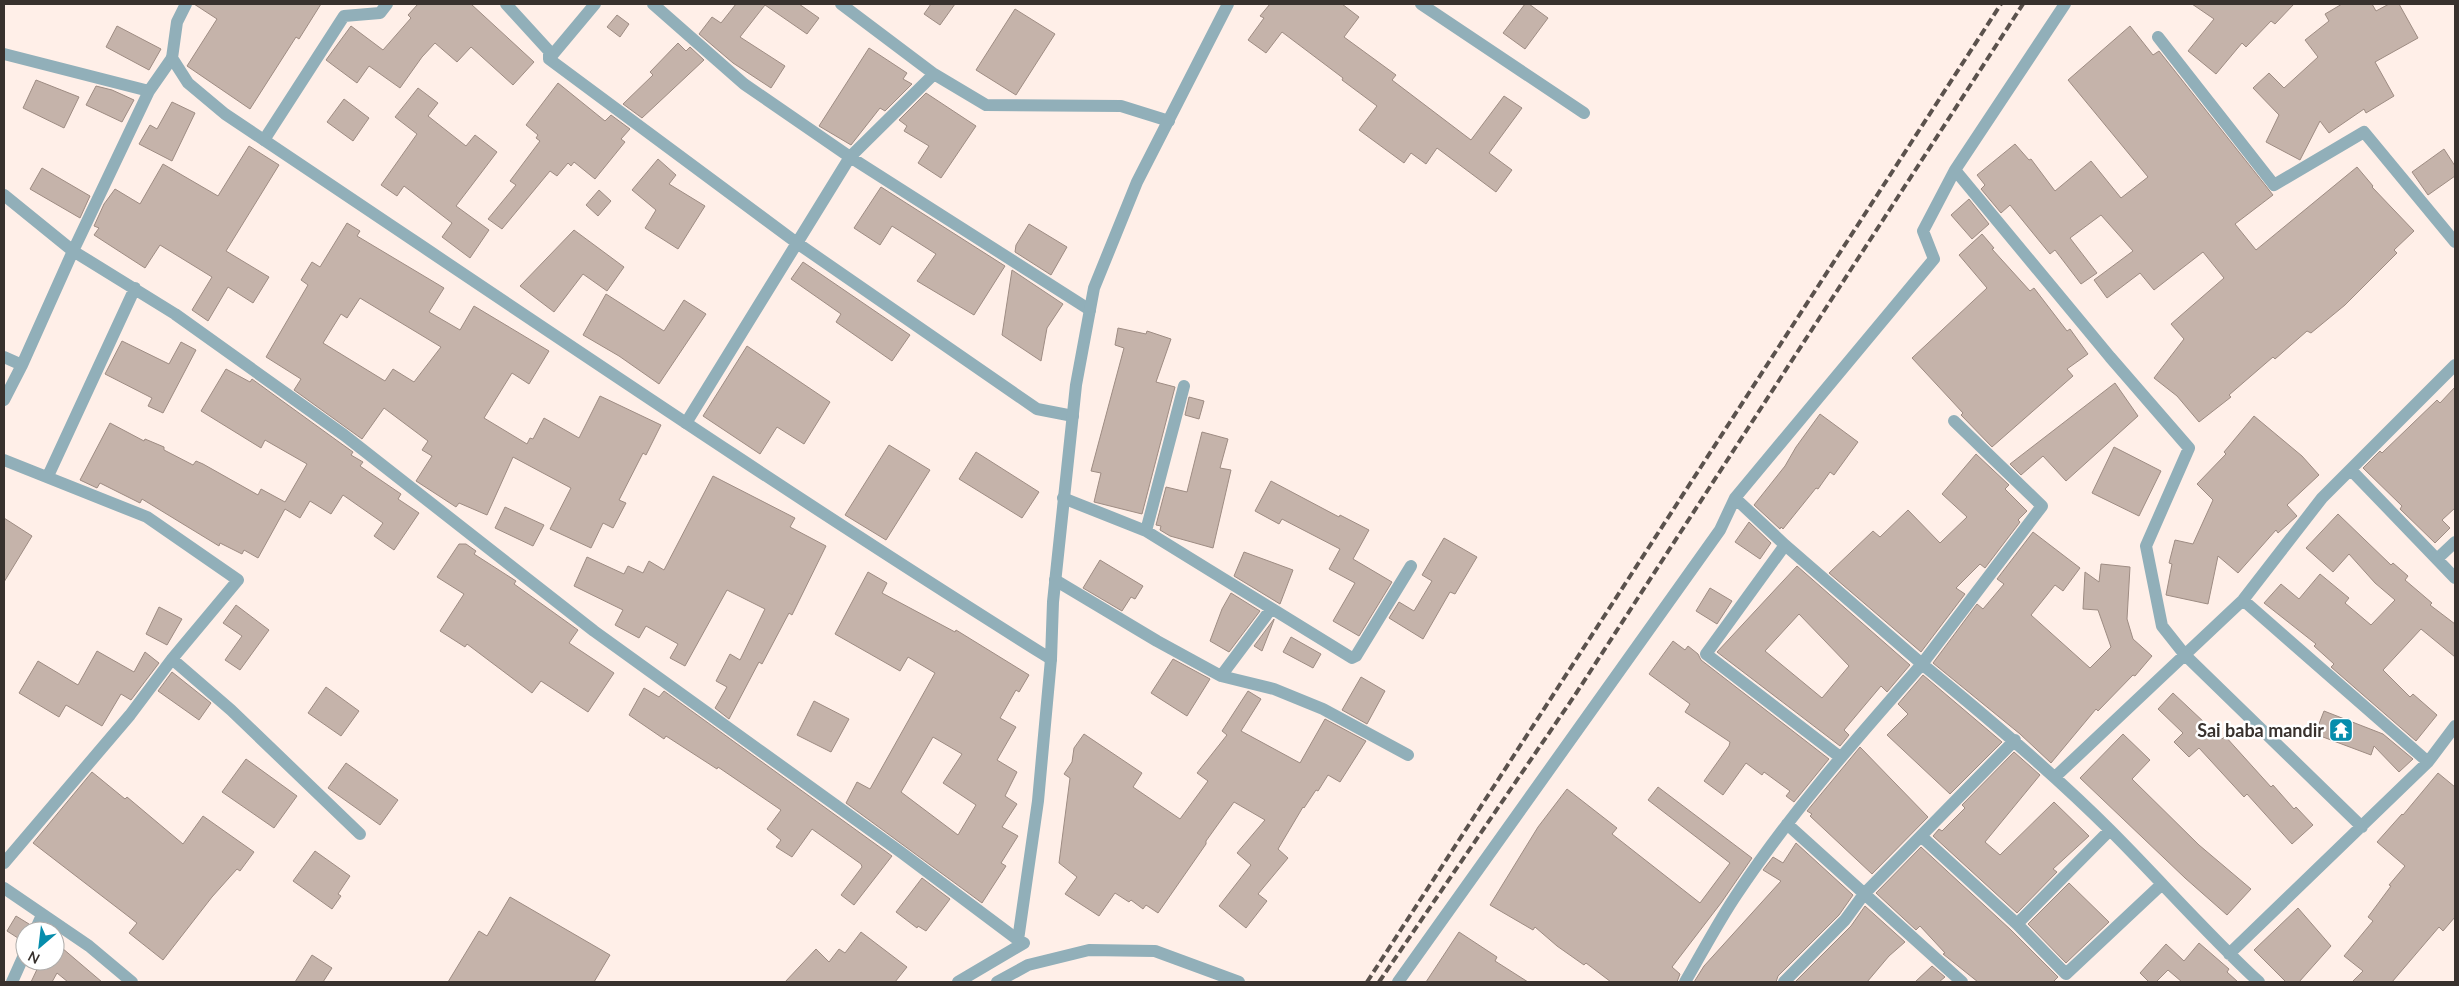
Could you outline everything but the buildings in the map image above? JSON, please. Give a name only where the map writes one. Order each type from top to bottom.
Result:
[{"type":"street","points":[[4,400],[149,91],[172,58],[177,22],[186,4]]},
{"type":"street","points":[[264,140],[344,16],[380,13],[388,4]]},
{"type":"street","points":[[506,4],[549,51],[549,59]]},
{"type":"street","points":[[549,59],[595,4]]},
{"type":"street","points":[[653,4],[744,84],[850,157],[1090,310]]},
{"type":"street","points":[[841,4],[934,74],[986,105],[1121,106],[1169,121]]},
{"type":"street","points":[[1018,940],[1038,801],[1051,659],[1055,580],[1076,385],[1094,288],[1137,182],[1228,4]]},
{"type":"street","points":[[1421,4],[1584,113]]},
{"type":"street","points":[[1398,982],[1720,530],[1735,498],[1934,260],[1922,231],[1955,170],[2066,4]]},
{"type":"street","points":[[2158,37],[2274,185],[2364,132],[2455,242]]},
{"type":"street","points":[[4,54],[149,91]]},
{"type":"street","points":[[172,58],[188,83],[225,114],[906,569],[1051,659]]},
{"type":"street","points":[[549,59],[797,242],[1036,409],[1073,416]]},
{"type":"street","points":[[686,423],[850,157],[934,74]]},
{"type":"street","points":[[1955,170],[2110,357],[2189,448],[2146,546],[2162,626],[2185,655],[2362,828]]},
{"type":"street","points":[[4,195],[73,251],[135,288],[344,435],[594,631],[902,852],[1018,940],[1024,942],[958,982]]},
{"type":"street","points":[[48,476],[135,288]]},
{"type":"street","points":[[4,358],[22,364]]},
{"type":"street","points":[[2055,777],[2244,600],[2322,498],[2455,366]]},
{"type":"street","points":[[1146,531],[1184,386]]},
{"type":"street","points":[[1685,982],[1736,895],[1787,824],[1840,756],[1922,664],[2042,506],[1954,421]]},
{"type":"street","points":[[4,460],[147,517],[238,580],[172,660],[130,716],[4,863]]},
{"type":"street","points":[[2351,470],[2455,578]]},
{"type":"street","points":[[1063,498],[1146,531],[1352,658],[1356,656],[1411,566]]},
{"type":"street","points":[[1735,498],[1784,545],[1922,664],[2015,740],[2110,830],[2228,954],[2259,982]]},
{"type":"street","points":[[2437,559],[2455,542]]},
{"type":"street","points":[[1784,545],[1706,654],[1840,756]]},
{"type":"street","points":[[1055,580],[1157,641],[1221,676],[1274,689],[1323,709],[1408,755]]},
{"type":"street","points":[[2244,600],[2428,762]]},
{"type":"street","points":[[1221,676],[1271,609]]},
{"type":"street","points":[[172,660],[231,710],[360,834]]},
{"type":"street","points":[[2228,954],[2362,828],[2428,762],[2455,726]]},
{"type":"street","points":[[1784,982],[1845,920],[1864,894],[2015,740]]},
{"type":"street","points":[[1787,824],[1962,982]]},
{"type":"street","points":[[2017,924],[2110,830]]},
{"type":"street","points":[[1921,836],[2017,924],[2066,974],[2162,884]]},
{"type":"street","points":[[4,888],[89,946],[132,982]]},
{"type":"street","points":[[39,921],[42,915]]},
{"type":"street","points":[[997,982],[1028,965],[1089,950],[1155,951],[1239,982]]},
{"type":"railway","points":[[1367,982],[2001,4]]},
{"type":"railway","points":[[1379,982],[1575,695],[2023,4]]},
{"type":"place","name":"Sai baba mandir","points":[[2341,730]]}]
